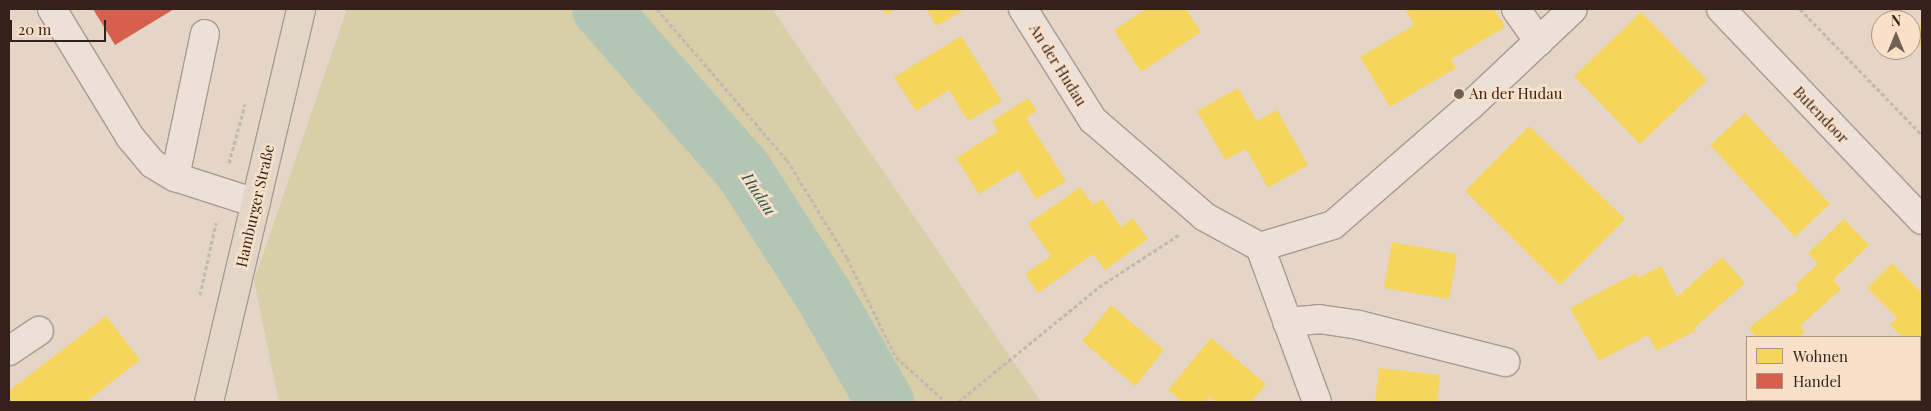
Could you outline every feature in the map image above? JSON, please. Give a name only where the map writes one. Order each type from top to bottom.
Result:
[{"type":"main road","name":"Hamburger Straße","points":[[209,402],[301,9]]},
{"type":"street","points":[[52,9],[130,138],[153,164],[175,177],[256,203]]},
{"type":"street","name":"An der Hudau","points":[[1023,9],[1093,120],[1205,217],[1260,246]]},
{"type":"street","points":[[1516,9],[1539,42]]},
{"type":"street","points":[[1317,402],[1260,246],[1333,225],[1539,42],[1573,9]]},
{"type":"street","name":"Butendoor","points":[[1721,9],[1922,220]]},
{"type":"street","points":[[175,177],[205,34]]},
{"type":"street","points":[[1287,322],[1318,319],[1359,325],[1505,362]]},
{"type":"street","points":[[9,351],[39,331]]},
{"type":"path","points":[[656,9],[787,160],[847,258],[896,357],[946,402]]},
{"type":"path","points":[[1800,9],[1922,135]]},
{"type":"path","points":[[958,402],[1099,287],[1205,217]]},
{"type":"shaded area","points":[[347,9],[772,9],[1041,402],[279,402],[254,281]]},
{"type":"building: Wohnen","points":[[882,9],[896,9],[886,15]]},
{"type":"building: Wohnen","points":[[926,9],[966,9],[936,26]]},
{"type":"building: Wohnen","points":[[1146,9],[1186,9],[1201,32],[1141,72],[1114,30]]},
{"type":"building: Wohnen","points":[[1405,9],[1494,9],[1505,27],[1451,59],[1456,68],[1390,107],[1360,57],[1414,25]]},
{"type":"building: Wohnen","points":[[1641,12],[1707,80],[1640,144],[1574,76]]},
{"type":"building: Wohnen","points":[[1922,23],[1922,48],[1921,47]]},
{"type":"building: Wohnen","points":[[961,36],[1002,101],[968,121],[949,90],[916,111],[894,77]]},
{"type":"building: Wohnen","points":[[1238,88],[1257,121],[1277,110],[1308,165],[1268,188],[1246,149],[1225,160],[1197,111]]},
{"type":"building: Wohnen","points":[[1028,98],[1037,111],[1026,118],[1066,181],[1036,199],[1018,170],[979,194],[956,158],[998,131],[992,121]]},
{"type":"building: Wohnen","points":[[1745,113],[1830,204],[1795,237],[1710,145]]},
{"type":"building: Wohnen","points":[[1529,126],[1625,219],[1560,285],[1465,191]]},
{"type":"building: Wohnen","points":[[1080,187],[1093,205],[1102,199],[1121,227],[1133,218],[1148,239],[1105,270],[1093,254],[1038,293],[1025,274],[1051,256],[1028,224]]},
{"type":"building: Wohnen","points":[[1844,219],[1869,245],[1833,280],[1841,289],[1800,326],[1805,332],[1799,336],[1755,336],[1749,328],[1799,289],[1795,285],[1818,264],[1808,253]]},
{"type":"building: Wohnen","points":[[1392,242],[1457,254],[1449,299],[1384,288]]},
{"type":"building: Wohnen","points":[[1722,257],[1745,283],[1694,328],[1695,331],[1656,351],[1648,335],[1599,361],[1570,308],[1636,273],[1638,278],[1661,266],[1677,297]]},
{"type":"building: Wohnen","points":[[1892,263],[1922,293],[1922,357],[1921,336],[1902,336],[1890,325],[1897,318],[1867,288]]},
{"type":"building: Wohnen","points":[[1111,305],[1164,350],[1135,386],[1082,341]]},
{"type":"building: Wohnen","points":[[106,316],[140,360],[86,402],[9,402],[9,391]]},
{"type":"building: Wohnen","points":[[1211,338],[1266,384],[1251,402],[1215,402],[1209,397],[1205,402],[1182,402],[1168,390]]},
{"type":"building: Wohnen","points":[[1379,368],[1440,375],[1437,402],[1375,402]]},
{"type":"building: Wohnen","points":[[1778,401],[1847,402],[1778,402]]},
{"type":"building: Handel","points":[[93,9],[174,9],[115,45]]},
{"type":"waterway","name":"Hudau","points":[[601,9],[743,170],[823,294],[885,402]]},
{"type":"place","name":"An der Hudau","points":[[1459,94]]}]
